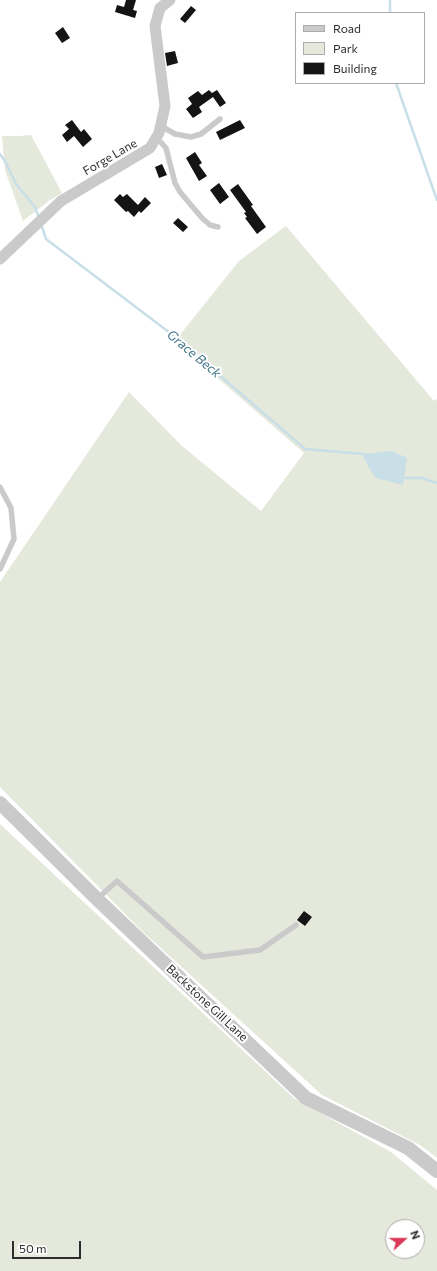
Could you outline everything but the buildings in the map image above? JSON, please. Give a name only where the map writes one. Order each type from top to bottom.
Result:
[{"type":"street","name":"Forge Lane","points":[[0,259],[61,201],[150,148],[157,138],[165,106],[155,26],[160,8],[170,0]]},
{"type":"street","name":"Backstone Gill Lane","points":[[0,802],[97,899],[306,1098],[408,1148],[437,1171]]},
{"type":"lane","points":[[161,126],[175,134],[191,137],[201,134],[220,119]]},
{"type":"lane","points":[[157,138],[166,148],[180,192],[202,218],[210,225],[218,227]]},
{"type":"lane","points":[[0,487],[11,508],[14,539],[0,569]]},
{"type":"lane","points":[[97,899],[117,881],[203,957],[260,950],[296,925]]},
{"type":"green space","points":[[31,135],[62,193],[50,200],[23,221],[5,170],[2,136]]},
{"type":"green space","points":[[286,226],[434,401],[437,399],[437,1158],[420,1145],[322,1095],[142,931],[0,787],[0,582],[129,392],[182,446],[261,511],[304,453],[175,341],[239,261]]},
{"type":"green space","points":[[0,824],[295,1099],[391,1152],[437,1190],[437,1271],[0,1271]]},
{"type":"water","points":[[392,451],[407,458],[403,485],[376,478],[363,456],[364,454]]},
{"type":"waterway","points":[[390,0],[390,12]]},
{"type":"waterway","points":[[396,84],[437,200]]},
{"type":"waterway","name":"Grace Beck","points":[[0,154],[16,184],[35,207],[39,218]]},
{"type":"waterway","name":"Grace Beck","points":[[41,224],[46,239],[174,336],[305,449],[367,455]]},
{"type":"waterway","name":"Grace Beck","points":[[402,477],[422,478],[437,483]]}]
